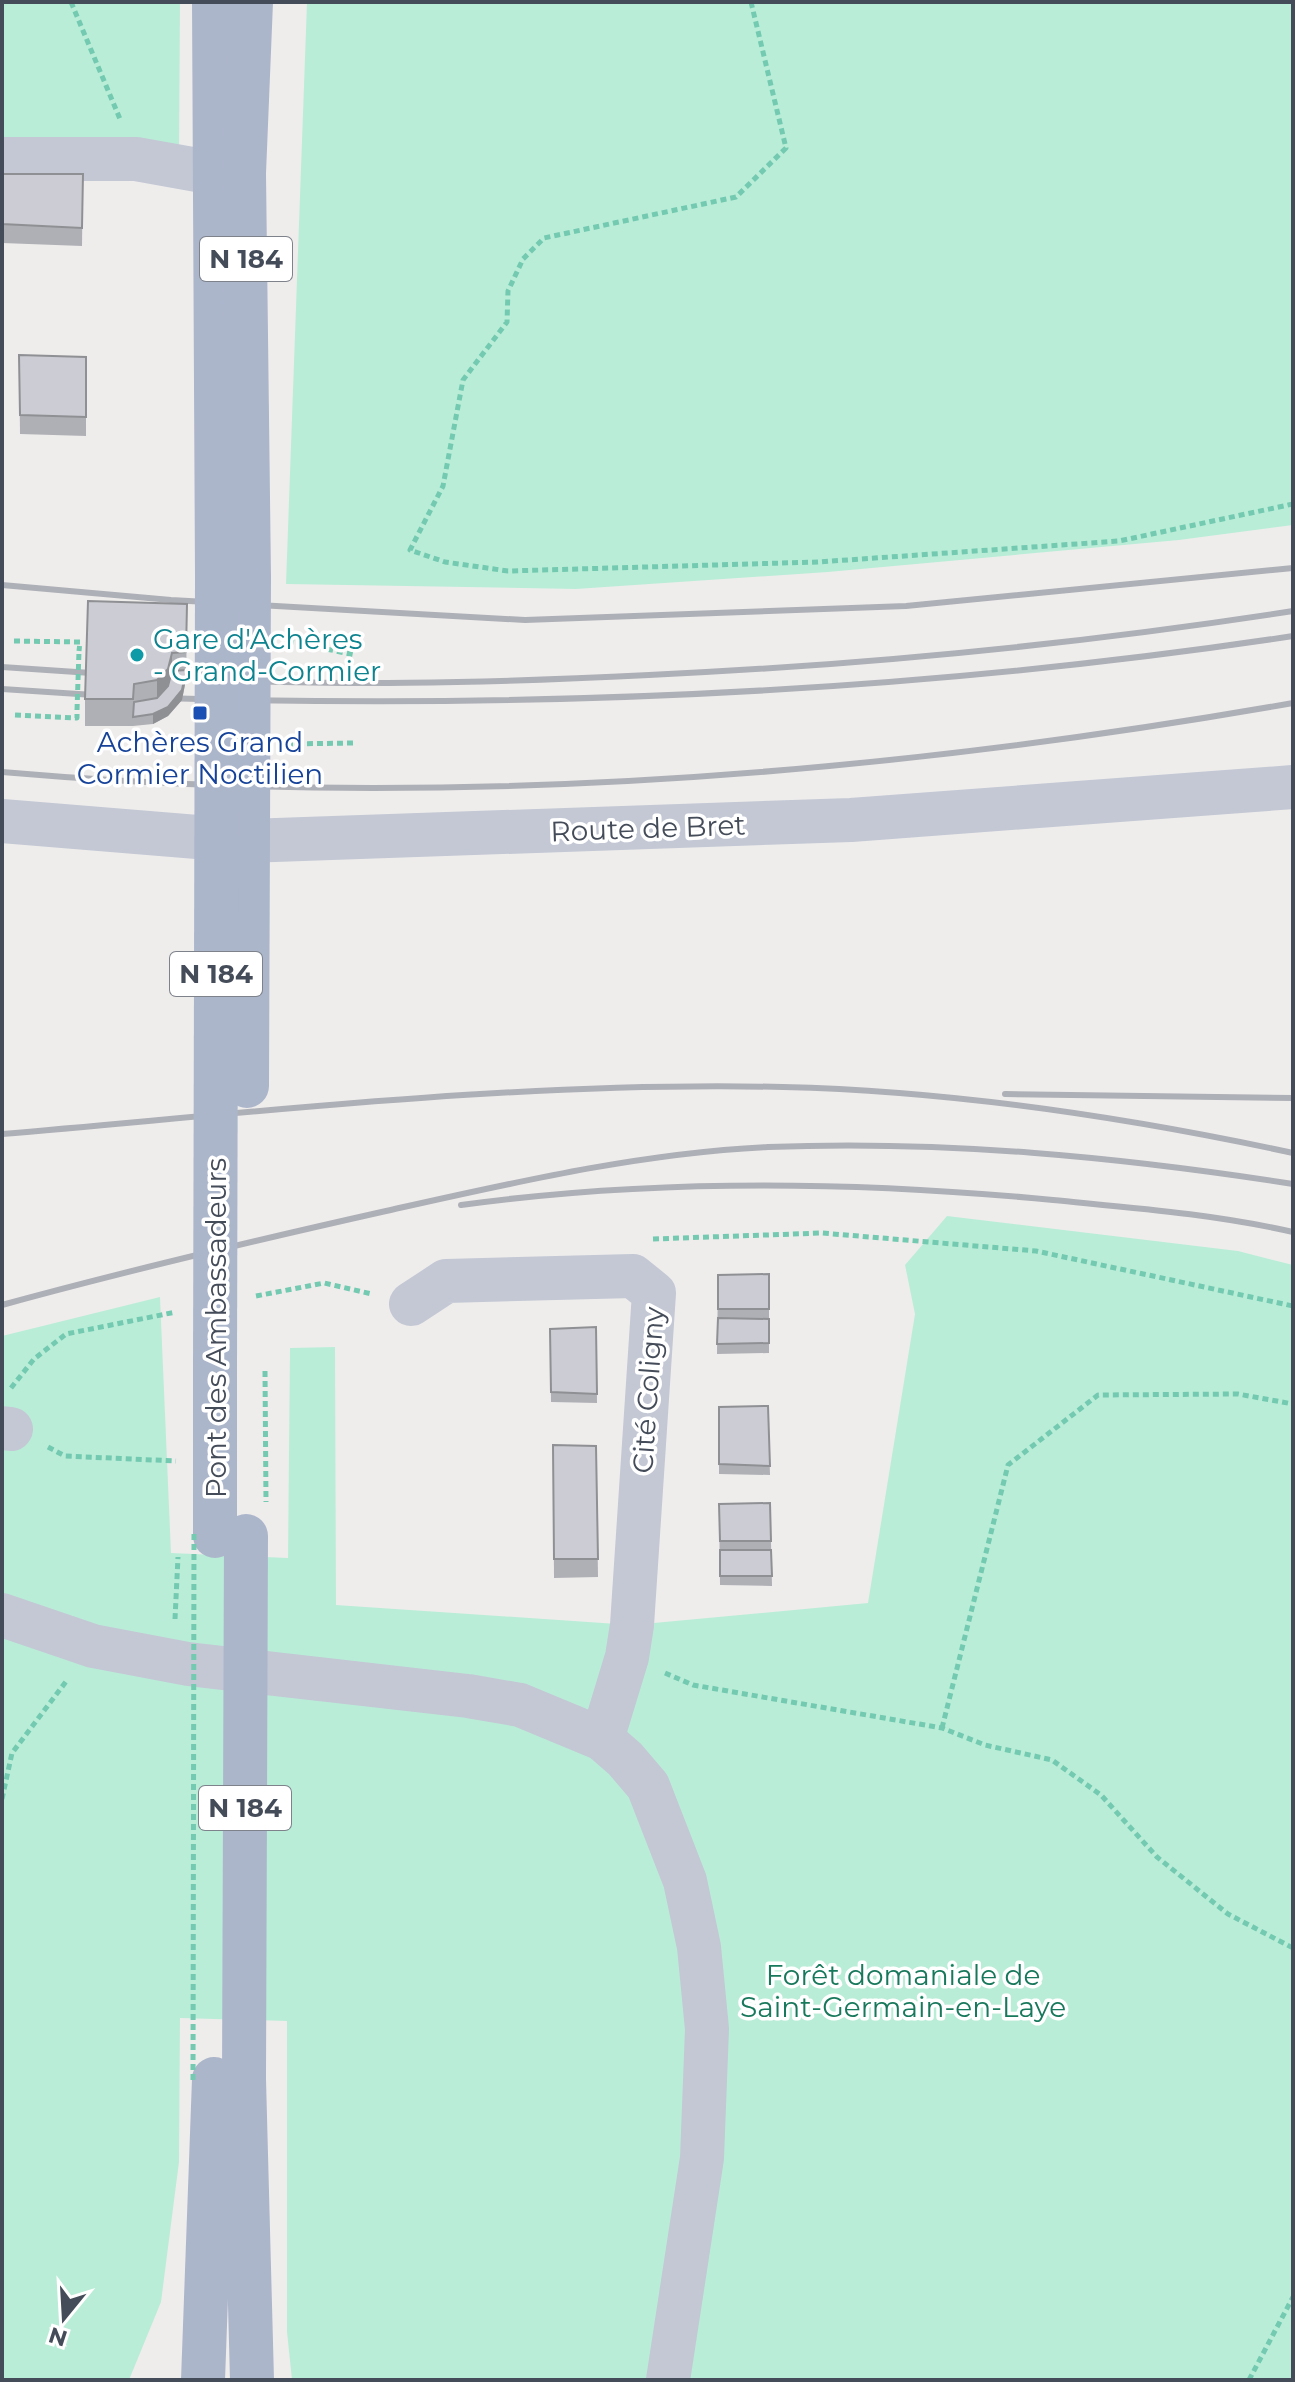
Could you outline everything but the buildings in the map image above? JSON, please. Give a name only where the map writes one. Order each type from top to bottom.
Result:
[{"type":"main road","name":"N 184","points":[[214,2],[229,173]]},
{"type":"main road","name":"N 184","points":[[229,173],[251,2]]},
{"type":"main road","name":"Pont des Ambassadeurs","points":[[220,1533],[242,1372],[229,173]]},
{"type":"main road","name":"Pont des Ambassadeurs","points":[[217,2079],[220,1533],[215,1462],[242,1372]]},
{"type":"main road","name":"N 184","points":[[203,2380],[209,2193],[217,2079]]},
{"type":"main road","name":"N 184","points":[[217,2079],[254,2380]]},
{"type":"main road","points":[[180,2380],[196,2315],[209,2193]]},
{"type":"street","points":[[2,159],[136,159],[229,173]]},
{"type":"street","name":"Route de Bret","points":[[2,821],[191,838],[277,840],[851,820],[1293,787]]},
{"type":"street","name":"Cité Coligny","points":[[411,1304],[446,1281],[633,1276],[654,1293],[627,1657],[602,1739]]},
{"type":"street","points":[[2,1615],[93,1646],[188,1664],[520,1705],[602,1739],[648,1786],[685,1881],[702,1974],[707,2029],[702,2158],[668,2380]]},
{"type":"path","points":[[71,2],[136,159]]},
{"type":"path","points":[[751,2],[786,148],[736,197],[544,238],[523,259],[508,291],[507,322],[463,380],[443,486],[410,550],[445,562],[508,571],[849,560],[1119,541],[1293,504]]},
{"type":"path","points":[[14,641],[80,642],[77,718],[15,715]]},
{"type":"path","points":[[78,679],[86,679]]},
{"type":"path","points":[[217,2079],[220,1533],[242,1372]]},
{"type":"path","points":[[942,1728],[1008,1465],[1098,1395],[1238,1394],[1293,1404]]},
{"type":"path","points":[[7,1428],[65,1456],[215,1462]]},
{"type":"path","points":[[175,1622],[220,1533]]},
{"type":"path","points":[[2,1799],[12,1753],[93,1646]]},
{"type":"path","points":[[627,1657],[693,1685],[942,1728],[985,1745],[1052,1760],[1101,1795],[1157,1857],[1228,1914],[1293,1948]]},
{"type":"path","points":[[1249,2380],[1293,2297]]},
{"type":"green space","points":[[2,2],[180,2],[179,156],[2,158]]},
{"type":"green space","points":[[307,2],[1293,2],[1293,525],[1179,540],[828,572],[576,589],[286,584]]},
{"type":"green space","name":"Forêt domaniale de Saint-Germain-en-Laye","points":[[947,1216],[1238,1251],[1293,1265],[1293,2380],[292,2380],[287,2332],[287,2021],[180,2018],[179,2162],[161,2302],[129,2380],[2,2380],[2,1336],[160,1297],[171,1553],[288,1558],[290,1348],[335,1347],[336,1605],[632,1625],[868,1603],[915,1314],[905,1265]]},
{"type":"railway","points":[[2,585],[171,600],[525,620],[906,606],[1293,568]]},
{"type":"railway","points":[[166,677],[408,683],[730,671],[1052,643],[1293,611]]},
{"type":"railway","points":[[161,698],[445,701],[728,692],[870,684],[1011,671],[1293,636]]},
{"type":"railway","points":[[2,667],[106,674]]},
{"type":"railway","points":[[2,689],[109,696]]},
{"type":"railway","points":[[2,772],[164,783],[326,788],[488,787],[650,780],[811,768],[972,751],[1293,703]]},
{"type":"railway","points":[[2,1134],[490,1093],[685,1086],[783,1087],[911,1094],[1040,1108],[1167,1128],[1293,1153]]},
{"type":"railway","points":[[1005,1094],[1293,1098]]},
{"type":"railway","points":[[2,1305],[193,1256],[481,1190],[576,1171],[720,1150],[834,1145],[966,1149],[1163,1166],[1293,1184]]},
{"type":"railway","points":[[461,1205],[609,1190],[831,1186],[979,1194],[1114,1206],[1204,1216],[1293,1232]]},
{"type":"place","name":"Gare d'Achères - Grand-Cormier","points":[[137,655]]},
{"type":"place","name":"Achères Grand Cormier Noctilien","points":[[200,713]]}]
